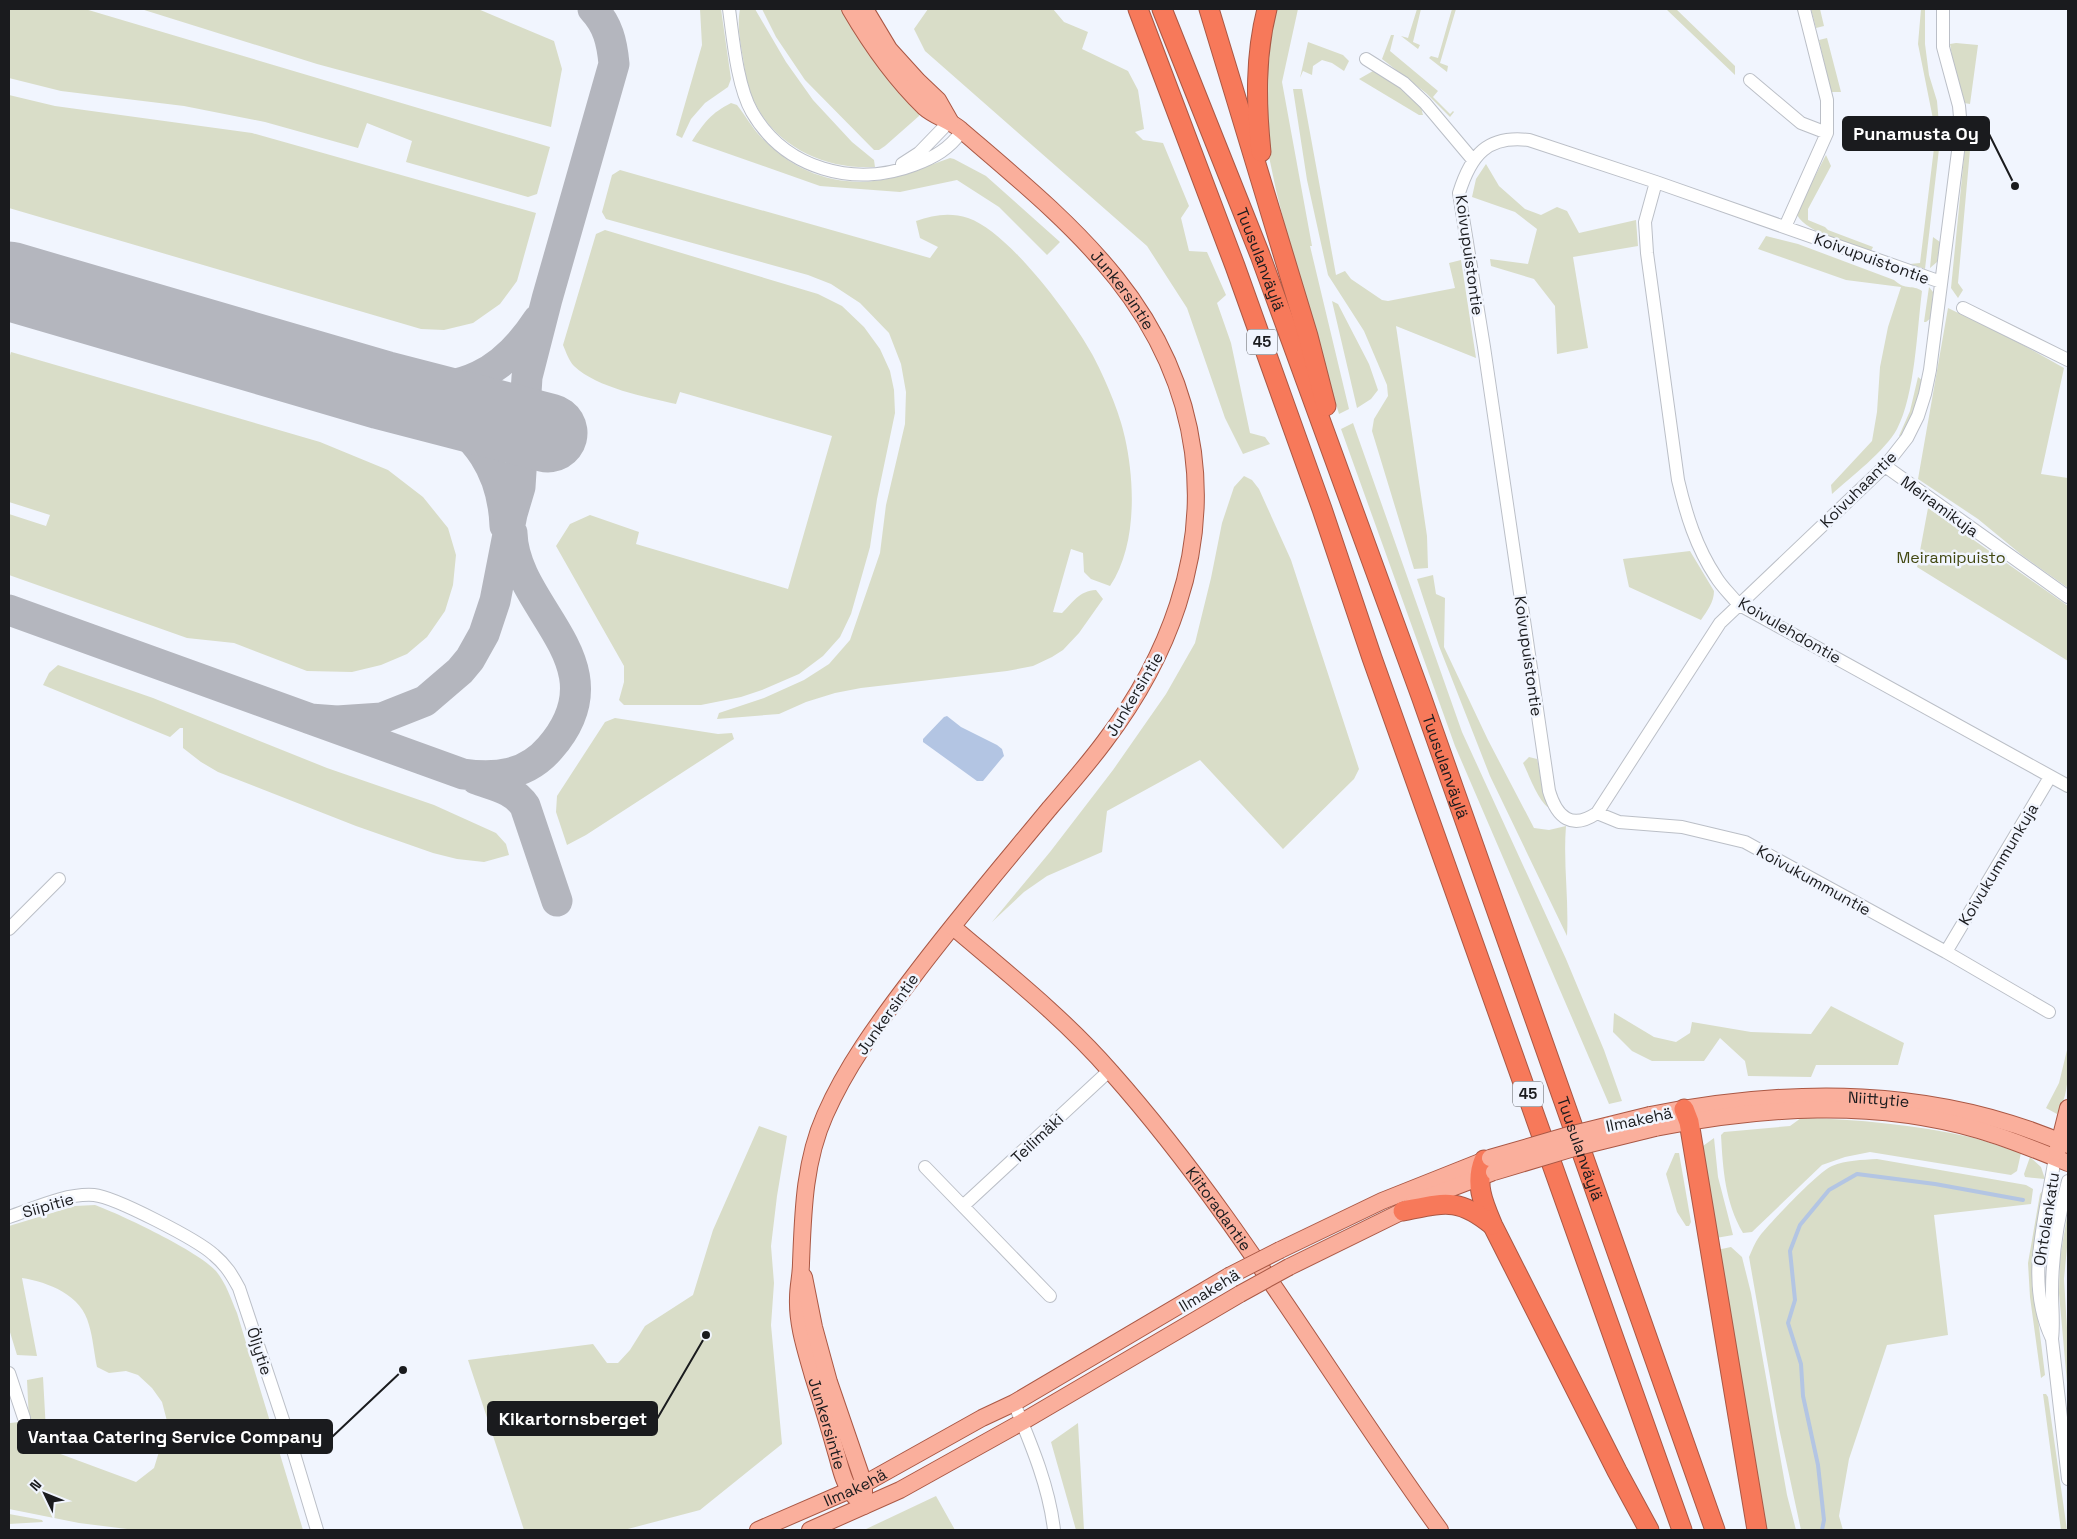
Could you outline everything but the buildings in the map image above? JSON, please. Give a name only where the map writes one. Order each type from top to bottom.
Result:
[{"type":"highway","points":[[1134,9],[1146,28]]},
{"type":"highway","name":"Tuusulanväylä","points":[[1138,9],[1322,509],[1375,667],[1682,1530]]},
{"type":"highway","name":"Tuusulanväylä","points":[[1162,9],[1260,255],[1421,696],[1715,1530]]},
{"type":"highway","points":[[1209,9],[1308,336],[1349,502]]},
{"type":"highway","points":[[1265,195],[1257,82],[1260,40],[1268,9]]},
{"type":"highway","points":[[1687,1116],[1757,1530]]},
{"type":"highway","points":[[1487,1167],[1481,1198],[1493,1226],[1617,1471],[1649,1530]]},
{"type":"highway","points":[[1403,1211],[1434,1204],[1464,1206],[1478,1213],[1493,1226]]},
{"type":"main road","name":"Junkersintie","points":[[850,9],[881,61],[928,111],[956,126],[1079,235],[1133,298],[1170,366],[1184,405],[1193,453],[1195,491],[1194,533],[1187,574],[1173,621],[1156,662],[1105,741],[953,926],[892,1004],[847,1071],[823,1119],[805,1189],[801,1236],[801,1265],[814,1327],[857,1487],[864,1506]]},
{"type":"main road","name":"Junkersintie","points":[[866,9],[889,49],[938,100],[956,126]]},
{"type":"main road","name":"Kiitoradantie","points":[[953,926],[1048,1009],[1110,1070],[1192,1170],[1440,1530]]},
{"type":"main road","name":"Niittytie","points":[[1687,1116],[1777,1097],[1825,1096],[1897,1099],[1938,1105],[1986,1116],[2035,1131],[2064,1143]]},
{"type":"main road","points":[[2062,1160],[2068,1108]]},
{"type":"main road","name":"Niittytie","points":[[1687,1116],[1822,1109],[1897,1113],[1978,1129],[2030,1146],[2062,1160]]},
{"type":"main road","name":"Ilmakehä","points":[[758,1530],[857,1487],[982,1418],[1014,1403],[1229,1276],[1382,1201],[1487,1167],[1574,1148],[1652,1122],[1687,1116]]},
{"type":"main road","name":"Ilmakehä","points":[[810,1530],[900,1490],[1022,1422],[1289,1267],[1487,1167]]},
{"type":"street","points":[[729,9],[744,92],[752,112],[769,134],[796,158],[819,168],[849,175],[884,173],[899,170],[942,152],[952,144],[956,126]]},
{"type":"street","points":[[1785,227],[1827,132],[1827,100],[1804,9]]},
{"type":"street","name":"Koivuhaantie","points":[[1598,814],[1720,623],[1885,466],[1907,438],[1918,416],[1932,360],[1961,128],[1959,106],[1943,47],[1943,9]]},
{"type":"street","points":[[1366,59],[1404,84],[1418,96],[1473,160]]},
{"type":"street","points":[[1750,80],[1801,123],[1827,132]]},
{"type":"street","points":[[884,173],[918,153],[956,126]]},
{"type":"street","name":"Koivupuistontie","points":[[1598,814],[1587,820],[1572,821],[1560,815],[1553,806],[1549,791],[1484,347],[1459,193],[1465,175],[1473,160],[1486,147],[1501,140],[1513,138],[1529,140],[1656,182],[1941,282]]},
{"type":"street","name":"Koivulehdontie","points":[[1656,182],[1645,222],[1647,253],[1678,480],[1686,513],[1697,543],[1716,578],[1738,604],[2068,786]]},
{"type":"street","points":[[1964,308],[2068,360]]},
{"type":"street","name":"Meiramikuja","points":[[1885,466],[2068,597]]},
{"type":"street","name":"Koivukummunkuja","points":[[1946,952],[2050,777]]},
{"type":"street","name":"Koivukummuntie","points":[[1598,814],[1619,822],[1682,827],[1745,842],[1946,952],[2049,1012]]},
{"type":"street","points":[[9,930],[59,879]]},
{"type":"street","name":"Teilimäki","points":[[963,1206],[1110,1070]]},
{"type":"street","name":"Ohtolankatu","points":[[2052,1339],[2045,1324],[2039,1292],[2038,1251],[2062,1160]]},
{"type":"street","points":[[925,1167],[1050,1296]]},
{"type":"street","name":"Ohtolankatu","points":[[2068,1181],[2055,1244],[2052,1293],[2054,1323],[2052,1339],[2068,1479]]},
{"type":"street","name":"Siipitie","points":[[9,1217],[56,1201],[82,1196],[105,1198],[144,1216]]},
{"type":"street","name":"Öljytie","points":[[144,1216],[213,1253],[230,1270],[239,1288],[292,1447],[317,1530]]},
{"type":"street","points":[[9,1372],[24,1418]]},
{"type":"street","points":[[1014,1403],[1042,1478],[1054,1530]]},
{"type":"green space","points":[[9,9],[85,9],[550,147],[537,194],[528,197],[406,162],[412,141],[367,123],[358,148],[265,122],[184,106],[61,91],[9,78]]},
{"type":"green space","points":[[141,9],[478,9],[554,41],[562,69],[551,127],[317,64]]},
{"type":"green space","points":[[700,9],[721,9],[731,79],[728,87],[705,103],[691,119],[682,138],[676,135],[702,45]]},
{"type":"green space","points":[[740,9],[755,9],[786,62],[813,100],[852,142],[874,160],[875,167],[837,164],[803,152],[787,142],[762,116],[748,84],[739,34]]},
{"type":"green space","points":[[762,9],[841,9],[921,111],[919,116],[885,146],[879,150],[874,150],[805,80],[776,37]]},
{"type":"green space","points":[[928,9],[1053,9],[1064,22],[1088,32],[1082,49],[1128,71],[1138,90],[1144,129],[1135,132],[1143,140],[1163,143],[1189,206],[1181,218],[1189,251],[1207,252],[1226,295],[1217,303],[1231,343],[1250,433],[1265,437],[1270,444],[1243,454],[1225,418],[1187,308],[1147,246],[925,51],[914,29]]},
{"type":"green space","points":[[1275,9],[1298,9],[1282,82],[1312,246],[1310,246],[1349,409],[1339,414],[1298,278],[1267,147],[1265,119],[1267,55]]},
{"type":"green space","points":[[1417,9],[1421,9],[1413,42],[1420,45],[1418,49],[1401,36],[1408,38]]},
{"type":"green space","points":[[1452,9],[1456,9],[1440,63],[1448,66],[1447,72],[1429,58],[1431,56],[1438,58]]},
{"type":"green space","points":[[1666,9],[1676,9],[1735,66],[1735,75]]},
{"type":"green space","points":[[1811,9],[1820,9],[1824,26],[1816,28]]},
{"type":"green space","points":[[1921,9],[1925,9],[1925,44],[1929,75],[1937,101],[1940,136],[1934,135],[1934,124],[1918,44]]},
{"type":"green space","points":[[1391,35],[1394,35],[1390,51],[1438,91],[1433,97],[1450,114],[1454,112],[1450,117],[1426,93],[1382,59]]},
{"type":"green space","points":[[1827,38],[1841,92],[1831,92],[1819,40]]},
{"type":"green space","points":[[1308,42],[1343,55],[1349,61],[1344,71],[1332,63],[1322,60],[1313,66],[1312,75],[1303,71],[1300,78]]},
{"type":"green space","points":[[1950,44],[1978,45],[1970,104],[1964,103],[1953,62]]},
{"type":"green space","points":[[1373,71],[1413,97],[1421,107],[1423,115],[1419,115],[1359,79]]},
{"type":"green space","points":[[1293,89],[1302,89],[1336,275],[1345,271],[1351,279],[1382,300],[1388,301],[1455,288],[1449,263],[1461,260],[1476,358],[1396,326],[1427,536],[1428,568],[1414,569],[1372,431],[1374,419],[1388,396],[1387,385],[1364,331],[1328,275],[1307,180]]},
{"type":"green space","points":[[9,95],[55,106],[252,133],[536,213],[517,281],[500,304],[473,323],[444,330],[421,329],[9,208]]},
{"type":"green space","points":[[731,103],[737,105],[758,134],[778,152],[794,164],[829,178],[848,181],[887,179],[907,174],[950,158],[954,159],[986,176],[1060,242],[1047,255],[999,207],[957,180],[900,192],[820,186],[692,141],[709,119]]},
{"type":"green space","points":[[1966,137],[1971,139],[1958,283],[1963,290],[1958,298],[1951,288]]},
{"type":"green space","points":[[1934,148],[1939,149],[1925,269],[1910,264],[1920,263]]},
{"type":"green space","points":[[1826,155],[1831,166],[1808,209],[1808,220],[1828,230],[1873,247],[1871,251],[1820,233],[1810,228],[1797,215],[1802,201]]},
{"type":"green space","points":[[1486,164],[1499,186],[1525,209],[1541,215],[1557,207],[1567,211],[1579,233],[1636,220],[1638,246],[1573,257],[1588,348],[1557,354],[1555,306],[1534,279],[1491,266],[1490,259],[1528,264],[1537,229],[1515,212],[1472,197],[1476,179]]},
{"type":"green space","points":[[620,170],[930,258],[938,247],[920,238],[916,221],[942,215],[961,216],[984,226],[1020,257],[1070,319],[1097,363],[1119,417],[1125,438],[1131,474],[1132,494],[1129,533],[1119,570],[1110,586],[1091,579],[1084,572],[1083,553],[1071,549],[1053,612],[1062,613],[1085,592],[1096,590],[1103,599],[1079,633],[1063,650],[1033,666],[1007,671],[861,688],[835,693],[806,702],[779,714],[717,719],[719,713],[764,698],[804,680],[829,664],[850,640],[880,553],[886,505],[905,424],[906,392],[901,364],[889,333],[860,303],[831,284],[808,275],[606,219],[602,212],[612,175]]},
{"type":"green space","points":[[605,230],[818,294],[842,306],[864,327],[880,349],[890,371],[894,390],[895,413],[877,499],[870,547],[851,614],[840,637],[823,656],[799,674],[741,697],[701,705],[624,705],[619,700],[624,682],[624,666],[556,546],[570,524],[590,515],[639,532],[636,544],[788,589],[832,436],[680,392],[676,404],[622,391],[595,380],[574,366],[563,345],[596,234]]},
{"type":"green space","points":[[1766,236],[1798,244],[1922,291],[1912,381],[1903,415],[1897,429],[1876,455],[1832,494],[1831,485],[1872,441],[1877,412],[1880,367],[1888,327],[1901,287],[1846,280],[1758,249]]},
{"type":"green space","points":[[1933,237],[1940,242],[1937,262],[1930,268]]},
{"type":"green space","points":[[1929,287],[1933,292],[1931,318],[1924,322]]},
{"type":"green space","points":[[1332,301],[1338,304],[1369,364],[1378,390],[1371,399],[1357,408]]},
{"type":"green space","points":[[1948,308],[2014,340],[2064,368],[2041,474],[2068,478],[2068,588],[2023,556],[1978,519],[1918,479]]},
{"type":"green space","points":[[11,352],[320,442],[388,470],[423,497],[448,528],[456,555],[453,585],[445,611],[427,637],[407,654],[381,665],[352,672],[307,671],[234,643],[187,638],[9,575],[9,514],[46,526],[50,515],[9,502],[9,359]]},
{"type":"green space","points":[[1918,377],[1924,382],[1921,397],[1901,437],[1899,436],[1910,411]]},
{"type":"green space","points":[[1353,423],[1462,732],[1566,959],[1604,1050],[1622,1101],[1609,1104],[1455,746],[1341,429]]},
{"type":"green space","points":[[1244,476],[1252,480],[1259,489],[1291,560],[1359,769],[1354,779],[1283,849],[1200,760],[1107,811],[1102,852],[1047,876],[1024,892],[992,922],[1050,852],[1113,770],[1166,694],[1195,643],[1222,523],[1234,487]]},
{"type":"green space","name":"Meiramipuisto","points":[[1928,508],[2068,606],[2068,661],[1917,567]]},
{"type":"green space","points":[[1690,551],[1714,591],[1708,610],[1701,620],[1629,587],[1623,559]]},
{"type":"green space","points":[[1433,575],[1436,594],[1445,598],[1444,647],[1488,740],[1534,828],[1549,830],[1566,826],[1567,936],[1490,776],[1439,646],[1417,579]]},
{"type":"green space","points":[[58,665],[153,698],[327,768],[434,805],[496,833],[506,844],[509,855],[484,862],[457,859],[433,853],[356,826],[218,772],[183,748],[183,728],[180,728],[170,737],[43,685],[49,673]]},
{"type":"green space","points":[[615,718],[718,734],[732,733],[734,739],[586,835],[567,845],[556,812],[557,796],[605,722]]},
{"type":"green space","points":[[1529,757],[1537,759],[1549,808],[1538,794],[1523,763]]},
{"type":"green space","points":[[1831,1006],[1904,1043],[1898,1065],[1816,1065],[1811,1077],[1748,1076],[1745,1061],[1720,1038],[1704,1061],[1652,1061],[1632,1051],[1613,1032],[1614,1013],[1654,1037],[1676,1042],[1690,1033],[1692,1022],[1751,1032],[1811,1034]]},
{"type":"green space","points":[[2068,1046],[2066,1090],[2057,1114],[2046,1108],[2059,1083]]},
{"type":"green space","points":[[1801,1118],[1865,1121],[1928,1129],[1976,1139],[2021,1153],[2017,1171],[2011,1175],[1870,1152],[1845,1157],[1822,1165],[1752,1232],[1743,1233],[1732,1210],[1726,1186],[1721,1135],[1724,1132],[1790,1126]]},
{"type":"green space","points":[[759,1126],[787,1136],[771,1246],[774,1283],[771,1325],[782,1444],[700,1510],[624,1530],[524,1530],[468,1360],[593,1344],[607,1363],[618,1363],[630,1350],[645,1326],[693,1295],[713,1230]]},
{"type":"green space","points":[[1714,1138],[1718,1177],[1733,1235],[1716,1238],[1703,1146]]},
{"type":"green space","points":[[1675,1153],[1679,1153],[1691,1222],[1689,1226],[1686,1226],[1677,1212],[1666,1174]]},
{"type":"green space","points":[[2030,1157],[2041,1167],[2045,1179],[2025,1177],[2024,1174]]},
{"type":"green space","points":[[1877,1159],[2026,1185],[2033,1189],[2031,1204],[1934,1215],[1948,1335],[1887,1345],[1849,1459],[1839,1516],[1843,1530],[1801,1530],[1779,1428],[1749,1257],[1758,1238],[1796,1197],[1825,1170],[1843,1163]]},
{"type":"green space","points":[[2044,1189],[2037,1310],[2045,1375],[2041,1378],[2030,1297],[2028,1263],[2040,1194]]},
{"type":"green space","points":[[95,1205],[177,1244],[207,1263],[220,1276],[237,1313],[303,1530],[135,1530],[79,1523],[9,1509],[10,1423],[29,1421],[27,1380],[43,1377],[47,1449],[136,1482],[154,1468],[162,1442],[167,1421],[162,1402],[152,1388],[138,1375],[126,1371],[109,1373],[97,1367],[85,1315],[72,1298],[53,1287],[22,1278],[37,1356],[17,1355],[9,1329],[9,1226],[75,1206]]},
{"type":"green space","points":[[2068,1211],[2068,1237],[2064,1279],[2068,1344],[2068,1394],[2059,1293],[2060,1258]]},
{"type":"green space","points":[[1731,1247],[1742,1257],[1751,1293],[1787,1495],[1796,1530],[1767,1530],[1734,1361],[1717,1250]]},
{"type":"green space","points":[[2043,1394],[2046,1394],[2048,1397],[2067,1530],[2061,1530]]},
{"type":"green space","points":[[1078,1423],[1084,1530],[1076,1530],[1051,1442]]},
{"type":"green space","points":[[936,1496],[955,1530],[864,1530]]},
{"type":"green space","points":[[9,1514],[42,1520],[43,1522],[9,1524]]},
{"type":"water","points":[[947,716],[961,727],[1002,749],[1004,756],[983,781],[977,781],[923,742],[923,739]]},
{"type":"waterway","points":[[1822,1530],[1824,1520],[1818,1465],[1803,1396],[1801,1364],[1788,1323],[1795,1300],[1790,1251],[1800,1225],[1829,1190],[1857,1174],[1935,1184],[2023,1200]]},
{"type":"taxiway","points":[[310,719],[337,721],[382,718],[425,701],[460,671],[470,659],[484,634],[495,601],[512,514],[520,487],[527,377],[547,299],[614,64],[608,34],[602,21],[593,9]]},
{"type":"taxiway","points":[[398,390],[421,390],[442,387],[461,383],[479,376],[495,367],[510,354],[538,320]]},
{"type":"taxiway","points":[[382,390],[425,404],[447,417],[474,442],[493,471],[503,506],[505,526]]},
{"type":"taxiway","points":[[9,610],[463,774],[499,775],[510,773],[531,764],[550,748],[570,718],[576,689],[571,663],[560,638],[529,587],[517,561],[512,533]]},
{"type":"taxiway","points":[[476,779],[510,792],[521,800],[525,806],[557,901]]},
{"type":"runway","points":[[9,281],[382,390],[548,433]]},
{"type":"place","name":"Punamusta Oy","points":[[2015,186]]},
{"type":"place","name":"Kikartornsberget","points":[[706,1335]]},
{"type":"place","name":"Vantaa Catering Service Company","points":[[403,1370]]}]
